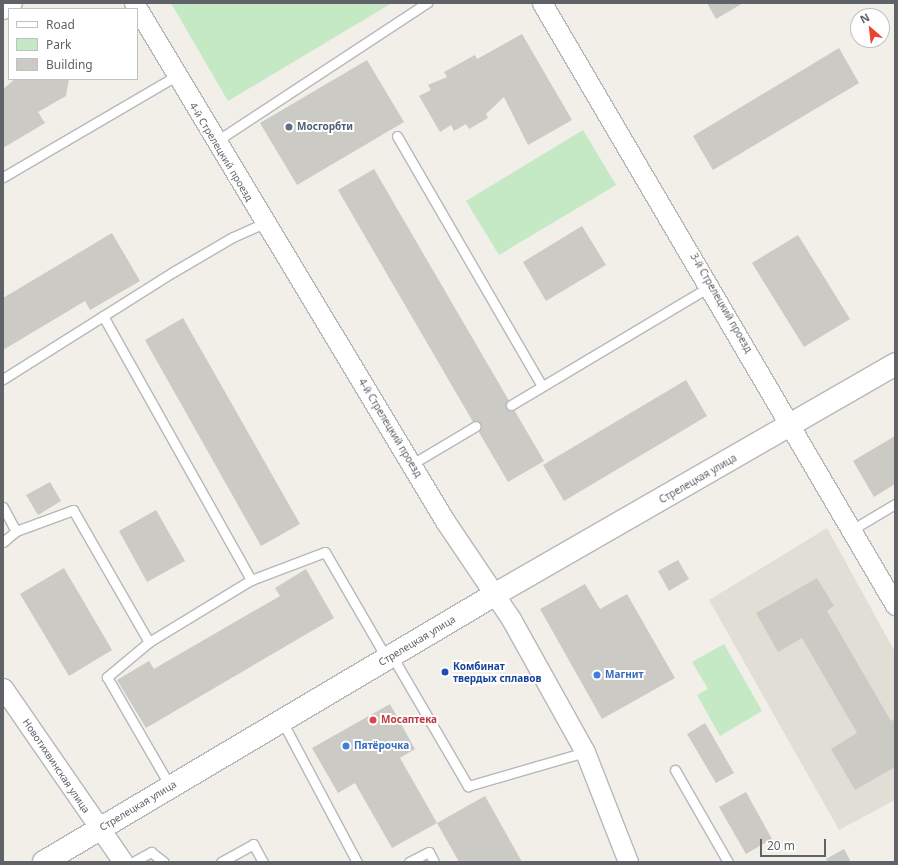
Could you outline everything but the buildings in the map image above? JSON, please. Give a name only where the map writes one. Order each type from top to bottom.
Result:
[{"type":"street","points":[[3,8],[11,3]]},
{"type":"street","name":"3-й Стрелецкий проезд","points":[[542,3],[792,424],[895,605]]},
{"type":"street","name":"4-й Стрелецкий проезд","points":[[138,10],[264,223],[494,595],[585,752],[628,862]]},
{"type":"street","name":"Стрелецкая улица","points":[[44,862],[494,595],[895,364]]},
{"type":"street","name":"Новотихвинская улица","points":[[3,688],[98,829],[123,862]]},
{"type":"lane","points":[[215,142],[427,3]]},
{"type":"lane","points":[[3,177],[176,76]]},
{"type":"lane","points":[[396,136],[542,386]]},
{"type":"lane","points":[[3,379],[233,237],[264,223]]},
{"type":"lane","points":[[511,405],[711,286]]},
{"type":"lane","points":[[103,316],[251,580]]},
{"type":"lane","points":[[412,464],[476,426]]},
{"type":"lane","points":[[853,529],[895,504]]},
{"type":"lane","points":[[3,507],[16,531]]},
{"type":"lane","points":[[3,542],[16,531],[73,510],[149,642]]},
{"type":"lane","points":[[170,786],[107,677],[149,642],[251,580],[325,552],[468,786],[585,752]]},
{"type":"lane","points":[[282,721],[357,862]]},
{"type":"lane","points":[[675,770],[728,862]]},
{"type":"lane","points":[[221,862],[253,844],[263,862]]},
{"type":"lane","points":[[133,862],[151,852],[164,862]]},
{"type":"lane","points":[[409,862],[429,852],[434,862]]},
{"type":"shaded area","points":[[827,528],[895,652],[895,800],[839,830],[709,600]]},
{"type":"green space","points":[[171,3],[392,3],[228,101]]},
{"type":"green space","points":[[583,130],[616,185],[499,255],[466,201]]},
{"type":"green space","points":[[724,644],[762,711],[720,736],[697,695],[708,689],[692,662]]},
{"type":"place","name":"Мосгорбти","points":[[289,127]]},
{"type":"place","name":"Комбинат твердых сплавов","points":[[445,672]]},
{"type":"place","name":"Магнит","points":[[597,675]]},
{"type":"place","name":"Мосаптека","points":[[373,720]]},
{"type":"place","name":"Пятёрочка","points":[[346,746]]}]
